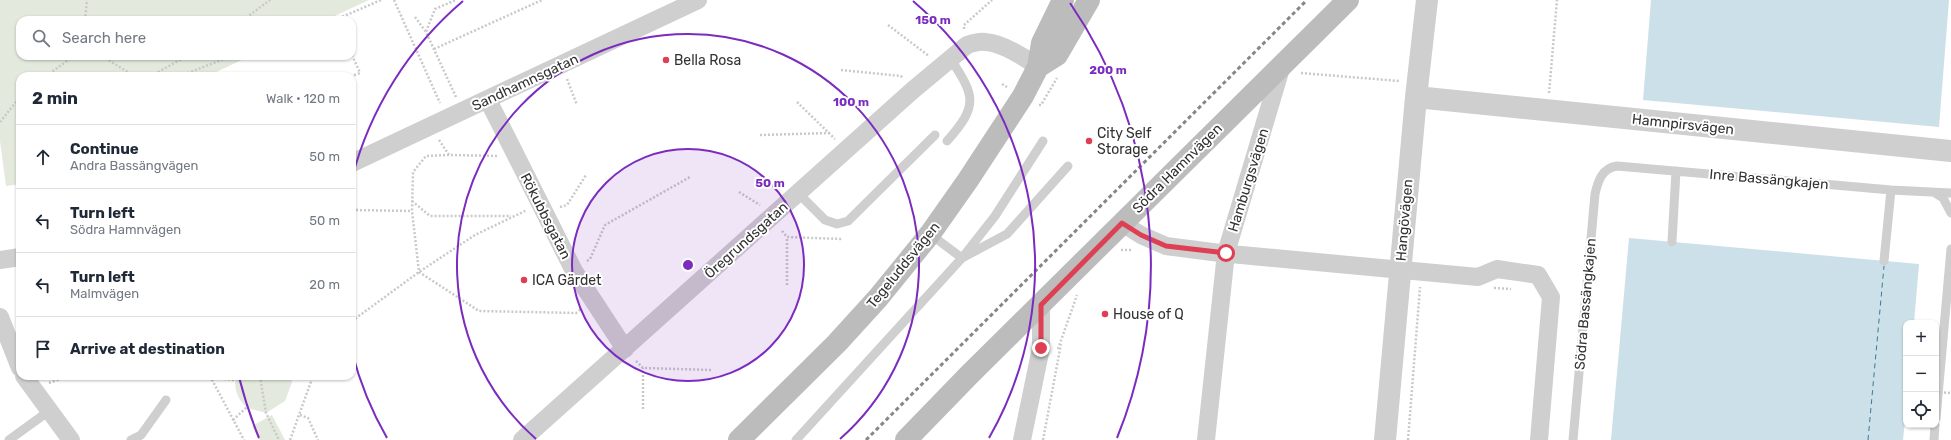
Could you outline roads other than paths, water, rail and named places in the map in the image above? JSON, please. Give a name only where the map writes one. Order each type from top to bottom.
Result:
[{"type":"main road","name":"Tegeluddsvägen","points":[[739,440],[837,343],[868,310],[930,234],[968,180],[1023,96],[1038,67],[1042,43],[1063,0]]},
{"type":"main road","points":[[1038,67],[1057,55],[1089,0]]},
{"type":"main road","name":"Södra Hamnvägen","points":[[906,440],[1122,223],[1290,69],[1348,0]]},
{"type":"street","name":"Sandhamnsgatan","points":[[356,162],[698,0]]},
{"type":"street","name":"Hangövägen","points":[[1384,440],[1398,279],[1427,0]]},
{"type":"street","name":"Öregrundsgatan","points":[[522,440],[630,355],[798,193],[913,90],[967,45],[977,42],[994,43],[1022,56],[1038,67]]},
{"type":"street","name":"Hamburgsvägen","points":[[1206,440],[1226,253],[1290,69]]},
{"type":"street","name":"Hamnpirsvägen","points":[[1417,90],[1951,151]]},
{"type":"street","name":"Rökubbsgatan","points":[[488,100],[574,271],[630,355]]},
{"type":"street","points":[[1122,223],[1141,235],[1166,246],[1226,253],[1398,279],[1478,277],[1498,269],[1538,275],[1551,296],[1539,440]]},
{"type":"street","points":[[0,260],[16,258]]},
{"type":"street","points":[[1022,440],[1041,348],[1041,305]]},
{"type":"street","points":[[0,317],[14,339]]},
{"type":"street","points":[[27,380],[71,440]]},
{"type":"lane","points":[[947,141],[966,118],[970,101],[966,84],[950,58]]},
{"type":"lane","points":[[798,193],[824,220],[836,224],[848,221],[935,135]]},
{"type":"lane","points":[[796,440],[962,258],[995,216],[1043,141]]},
{"type":"lane","points":[[962,258],[1008,234],[1068,166]]},
{"type":"lane","name":"Inre Bassängkajen","points":[[1605,170],[1617,166],[1891,190],[1951,193]]},
{"type":"lane","name":"Södra Bassängkajen","points":[[1573,440],[1595,194],[1598,183],[1605,170]]},
{"type":"lane","points":[[1672,242],[1676,170]]},
{"type":"lane","points":[[1884,261],[1891,190]]},
{"type":"lane","points":[[1935,193],[1943,198],[1951,213]]},
{"type":"lane","points":[[930,234],[962,258]]},
{"type":"lane","points":[[1938,392],[1951,249]]},
{"type":"lane","points":[[131,440],[141,435],[166,400]]},
{"type":"lane","points":[[10,440],[49,411]]},
{"type":"lane","points":[[1934,440],[1935,428]]},
{"type":"water","points":[[1651,0],[1949,0],[1939,127],[1643,100]]},
{"type":"water","points":[[1629,238],[1919,264],[1914,320],[1903,320],[1903,428],[1904,428],[1903,440],[1611,440]]},
{"type":"railway","points":[[866,440],[1307,0]]},
{"type":"place","name":"Bella Rosa","points":[[666,60]]},
{"type":"place","name":"City Self Storage","points":[[1089,141]]},
{"type":"place","name":"ICA Gärdet","points":[[524,280]]},
{"type":"place","name":"House of Q","points":[[1105,314]]}]
